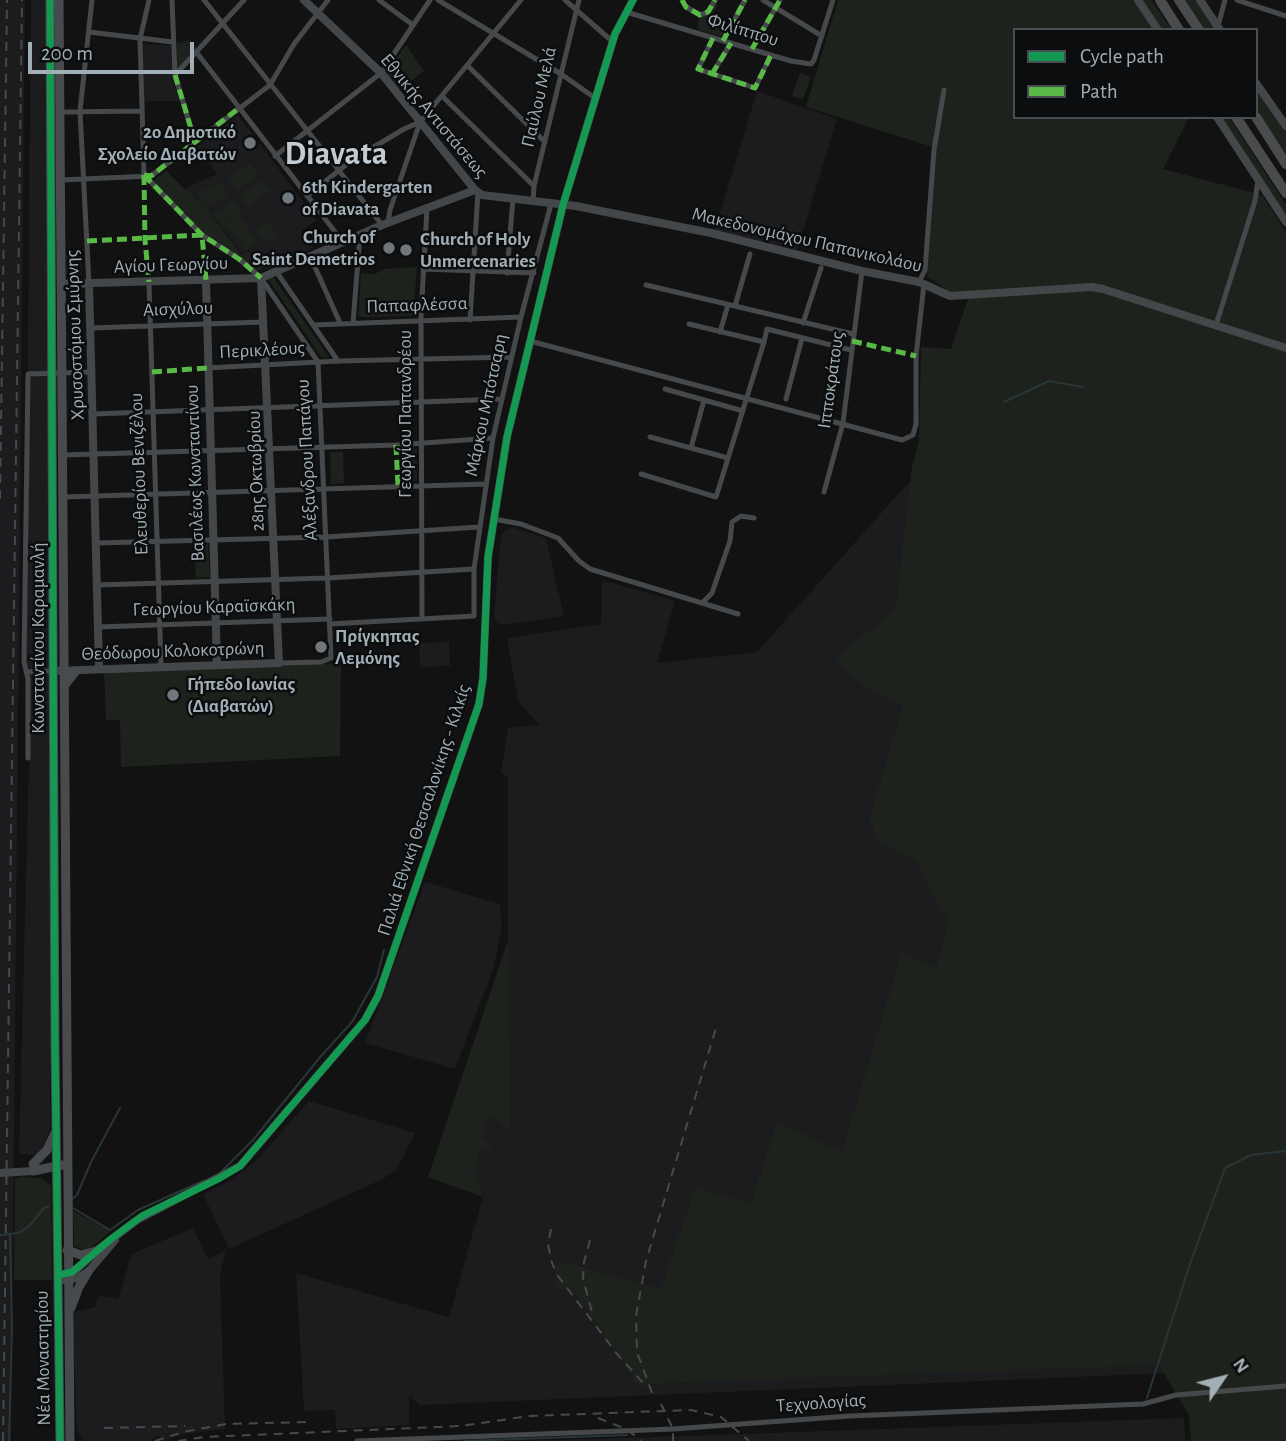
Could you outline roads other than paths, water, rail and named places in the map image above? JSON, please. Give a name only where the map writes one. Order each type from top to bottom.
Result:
[{"type":"highway","points":[[1160,0],[1178,28]]},
{"type":"highway","points":[[1179,0],[1198,28]]},
{"type":"highway","points":[[1237,119],[1286,193]]},
{"type":"highway","points":[[1257,119],[1286,164]]},
{"type":"main road","name":"Κωνσταντίνου Καραμανλή","points":[[50,0],[59,671],[57,1162],[62,1277]]},
{"type":"main road","name":"Κωνσταντίνου Καραμανλή","points":[[59,0],[61,285],[57,373],[62,455],[59,671],[64,688],[67,1250]]},
{"type":"main road","points":[[64,688],[76,671]]},
{"type":"main road","points":[[33,1167],[47,1150],[57,1128]]},
{"type":"main road","points":[[33,1167],[67,1162]]},
{"type":"main road","points":[[33,1167],[48,1175],[58,1186]]},
{"type":"main road","points":[[67,1250],[80,1255],[96,1251]]},
{"type":"main road","name":"Νέα Μοναστηρίου","points":[[60,1441],[62,1277],[67,1250]]},
{"type":"main road","points":[[68,1320],[78,1290],[88,1272]]},
{"type":"main road","name":"Νέα Μοναστηρίου","points":[[62,1277],[68,1320],[70,1441]]},
{"type":"street","name":"Χρυσοστόμου Σμύρνης","points":[[92,0],[80,111],[92,328],[99,669]]},
{"type":"street","points":[[145,175],[141,111],[141,39],[149,0]]},
{"type":"street","points":[[172,0],[175,75],[195,142]]},
{"type":"street","points":[[204,0],[306,132],[385,224],[420,122]]},
{"type":"street","points":[[175,75],[244,0]]},
{"type":"street","name":"Εθνικής Αντιστάσεως","points":[[304,0],[381,73],[476,191],[558,204]]},
{"type":"street","points":[[60,180],[150,176],[270,85],[289,52],[328,0]]},
{"type":"street","points":[[379,0],[413,25]]},
{"type":"street","points":[[275,156],[381,73],[430,0]]},
{"type":"street","points":[[438,0],[596,98]]},
{"type":"street","points":[[307,196],[337,170],[420,122],[521,0]]},
{"type":"street","points":[[565,0],[613,42]]},
{"type":"street","name":"Παύλου Μελά","points":[[533,201],[534,187],[579,0]]},
{"type":"street","name":"Παλιά Εθνική Θεσσαλονίκης - Κιλκίς","points":[[62,1277],[150,1212],[240,1166],[340,1050],[373,1007],[479,704],[483,678],[488,564],[494,519],[507,438],[558,204],[613,42],[633,0]]},
{"type":"street","points":[[682,0],[686,8],[700,15],[708,12],[715,0]]},
{"type":"street","points":[[723,41],[745,0]]},
{"type":"street","points":[[763,0],[822,36],[833,0]]},
{"type":"street","points":[[751,49],[780,0]]},
{"type":"street","points":[[1138,0],[1157,28]]},
{"type":"street","points":[[1200,0],[1219,28]]},
{"type":"street","points":[[1219,28],[1225,0]]},
{"type":"street","points":[[1237,0],[1286,16]]},
{"type":"street","name":"Φιλίππου","points":[[626,12],[771,55],[811,64],[822,36]]},
{"type":"street","points":[[89,32],[173,42]]},
{"type":"street","points":[[713,38],[698,69],[755,88],[771,55]]},
{"type":"street","points":[[712,74],[731,43]]},
{"type":"street","points":[[197,52],[342,242]]},
{"type":"street","points":[[468,66],[545,142]]},
{"type":"street","points":[[1258,86],[1286,126]]},
{"type":"street","points":[[530,341],[747,397],[894,439],[902,440],[913,435],[916,424],[916,356],[922,283],[934,150],[944,90]]},
{"type":"street","points":[[443,97],[534,187]]},
{"type":"street","points":[[60,111],[141,111]]},
{"type":"street","points":[[1218,119],[1286,222]]},
{"type":"street","name":"Αλέξανδρου Παπάγου","points":[[145,175],[202,235],[239,259],[261,278],[318,362],[331,658],[326,661],[279,663]]},
{"type":"street","points":[[1216,325],[1255,201],[1258,179]]},
{"type":"street","points":[[470,320],[476,191]]},
{"type":"street","name":"Αγίου Γεωργίου","points":[[61,285],[261,278],[360,234],[476,191]]},
{"type":"street","points":[[507,273],[513,198]]},
{"type":"street","name":"Μακεδονομάχου Παπανικολάου","points":[[558,204],[711,233],[862,271],[922,283],[950,296],[1092,287],[1116,292],[1286,348]]},
{"type":"street","name":"Μάρκου Μπότσαρη","points":[[474,616],[474,569],[493,438],[521,317],[558,204]]},
{"type":"street","name":"Γεωργίου Παπανδρέου","points":[[422,619],[420,360],[427,208]]},
{"type":"street","points":[[353,323],[360,234]]},
{"type":"street","points":[[720,332],[750,254]]},
{"type":"street","points":[[310,256],[340,323]]},
{"type":"street","points":[[803,323],[821,268]]},
{"type":"street","points":[[423,269],[534,273]]},
{"type":"street","points":[[276,271],[338,361]]},
{"type":"street","name":"Ιπποκράτους","points":[[824,492],[843,423],[862,271]]},
{"type":"street","name":"28ης Οκτωβρίου","points":[[261,278],[279,663]]},
{"type":"street","name":"Βασιλέως Κωνσταντίνου","points":[[206,280],[217,664]]},
{"type":"street","name":"Ελευθερίου Βενιζέλου","points":[[149,282],[161,666]]},
{"type":"street","points":[[646,285],[853,334]]},
{"type":"street","points":[[641,474],[716,497],[771,315]]},
{"type":"street","name":"Παπαφλέσσα","points":[[313,325],[521,317]]},
{"type":"street","name":"Αισχύλου","points":[[92,328],[265,322]]},
{"type":"street","points":[[689,324],[764,342]]},
{"type":"street","points":[[767,329],[851,350]]},
{"type":"street","points":[[786,399],[802,338]]},
{"type":"street","name":"Περικλέους","points":[[207,369],[338,361],[512,357]]},
{"type":"street","points":[[28,758],[26,672],[23,662],[28,374],[93,372]]},
{"type":"street","points":[[665,389],[743,411]]},
{"type":"street","points":[[93,414],[502,399]]},
{"type":"street","points":[[691,448],[704,400]]},
{"type":"street","points":[[62,455],[322,447],[493,438]]},
{"type":"street","points":[[650,438],[728,458]]},
{"type":"street","points":[[62,498],[486,484]]},
{"type":"street","points":[[702,603],[712,593],[730,541],[732,522],[741,516],[754,518]]},
{"type":"street","points":[[494,519],[521,524],[558,538],[590,569],[738,614]]},
{"type":"street","points":[[96,543],[326,537],[479,527]]},
{"type":"street","points":[[97,585],[328,578],[474,569]]},
{"type":"street","name":"Γεωργίου Καραϊσκάκη","points":[[98,627],[474,616]]},
{"type":"street","name":"Θεόδωρου Κολοκοτρώνη","points":[[26,672],[279,663]]},
{"type":"street","points":[[0,1173],[33,1167]]},
{"type":"street","name":"Παλιά Εθνική Θεσσαλονίκης - Κιλκίς","points":[[88,1272],[120,1232]]},
{"type":"street","points":[[62,1277],[79,1277],[88,1272]]},
{"type":"street","name":"Τεχνολογίας","points":[[357,1441],[673,1429],[850,1416],[1143,1405],[1176,1395],[1286,1386]]},
{"type":"waterway","points":[[1004,402],[1049,381],[1083,387]]},
{"type":"waterway","points":[[221,1172],[253,1140],[352,1022],[377,977],[384,950]]},
{"type":"waterway","points":[[72,1199],[77,1195],[120,1108]]},
{"type":"waterway","points":[[1147,1398],[1190,1264],[1225,1168],[1251,1155],[1286,1151]]},
{"type":"waterway","points":[[71,1207],[110,1230],[138,1210],[203,1181]]},
{"type":"waterway","points":[[0,1235],[19,1233],[49,1206]]},
{"type":"waterway","points":[[9,1441],[12,1327],[10,1235]]},
{"type":"waterway","points":[[464,1441],[627,1435]]},
{"type":"railway","points":[[0,499],[7,0]]},
{"type":"railway","points":[[3,1441],[22,0]]},
{"type":"railway","points":[[652,1393],[637,1352],[636,1316],[646,1261],[716,1028]]},
{"type":"railway","points":[[551,1229],[548,1245],[558,1276],[617,1354],[645,1385]]},
{"type":"railway","points":[[590,1240],[583,1279],[592,1312]]},
{"type":"railway","points":[[661,1404],[673,1429],[673,1441]]},
{"type":"railway","points":[[178,1441],[204,1437],[461,1426],[529,1416],[691,1410],[721,1417],[749,1441]]},
{"type":"railway","points":[[598,1418],[628,1430],[641,1441]]},
{"type":"railway","points":[[155,1441],[183,1432],[226,1424],[310,1422]]},
{"type":"railway","points":[[104,1428],[185,1426]]},
{"type":"place","name":"2ο Δημοτικό Σχολείο Διαβατών","points":[[250,143]]},
{"type":"place","name":"6th Kindergarten of Diavata","points":[[288,198]]},
{"type":"place","name":"Church of Saint Demetrios","points":[[389,248]]},
{"type":"place","name":"Church of Holy Unmercenaries","points":[[406,250]]},
{"type":"place","name":"Πρίγκηπας Λεμόνης","points":[[321,647]]},
{"type":"place","name":"Γήπεδο Ιωνίας (Διαβατών)","points":[[173,695]]},
{"type":"district","name":"Diavata","points":[[336,154]]}]
